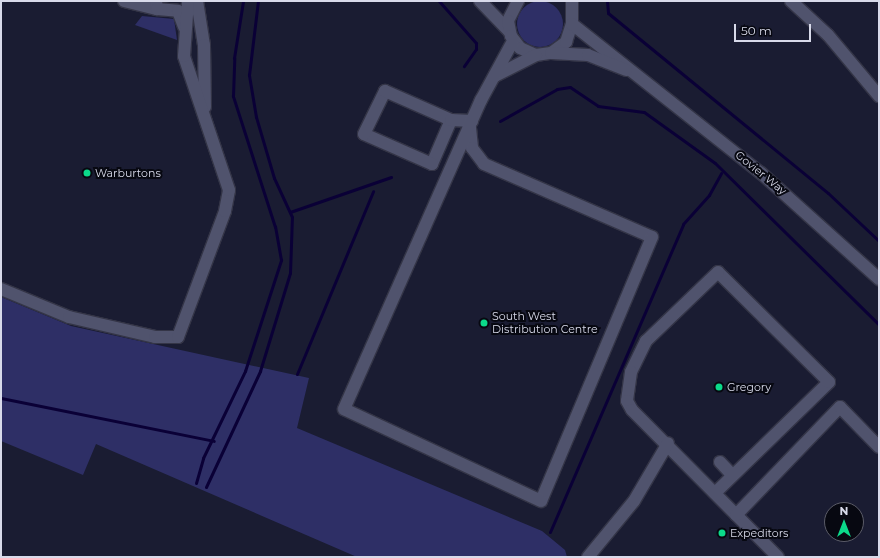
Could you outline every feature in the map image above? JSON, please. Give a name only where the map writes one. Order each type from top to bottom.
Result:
[{"type":"street","points":[[124,1],[156,5],[175,5],[184,27]]},
{"type":"street","points":[[1,288],[69,317],[155,337],[178,337],[225,211],[229,190],[207,130],[184,56],[184,27],[188,1]]},
{"type":"street","points":[[197,1],[204,45],[207,130]]},
{"type":"street","points":[[480,1],[511,36],[536,55],[492,78]]},
{"type":"street","points":[[471,124],[472,148],[484,164],[652,237],[541,501],[344,409],[471,124],[511,36],[511,11],[518,1]]},
{"type":"street","points":[[562,1],[571,19]]},
{"type":"street","points":[[551,54],[566,42],[571,19],[572,1]]},
{"type":"street","points":[[791,1],[828,35],[879,96]]},
{"type":"street","name":"Govier Way","points":[[571,19],[638,75],[767,177],[879,279]]},
{"type":"street","name":"Govier Way","points":[[536,55],[588,55],[638,75]]},
{"type":"street","points":[[451,120],[432,164],[364,134],[385,91],[451,120],[471,124]]},
{"type":"street","points":[[715,493],[732,475],[744,468],[829,382],[718,272],[646,341],[631,372],[626,401],[668,443],[715,493],[736,515],[778,557]]},
{"type":"street","points":[[736,515],[840,407],[879,447]]},
{"type":"street","points":[[588,557],[634,501],[668,443]]},
{"type":"street","points":[[720,462],[732,475]]},
{"type":"shaded area","points":[[545,1],[557,7],[562,15],[562,33],[557,41],[549,46],[535,47],[523,41],[518,33],[517,19],[523,7],[531,2]]},
{"type":"shaded area","points":[[142,16],[174,19],[177,40],[135,25]]},
{"type":"shaded area","points":[[1,297],[71,326],[309,378],[297,428],[542,531],[565,550],[567,557],[357,557],[96,444],[83,475],[1,441]]},
{"type":"waterway","points":[[196,483],[203,458],[245,371],[281,260],[275,227],[233,96],[234,58],[243,1]]},
{"type":"waterway","points":[[206,487],[260,371],[290,273],[292,217],[274,178],[256,117],[249,75],[258,1]]},
{"type":"waterway","points":[[439,1],[476,43],[476,49],[464,66]]},
{"type":"waterway","points":[[607,1],[608,13],[828,193],[879,241]]},
{"type":"waterway","points":[[500,121],[557,89],[570,87],[598,106],[644,112],[715,163],[879,325]]},
{"type":"waterway","points":[[550,532],[683,224],[709,195],[721,173]]},
{"type":"waterway","points":[[290,212],[391,177]]},
{"type":"waterway","points":[[297,374],[373,191]]},
{"type":"waterway","points":[[1,398],[214,441]]},
{"type":"place","name":"Warburtons","points":[[87,173]]},
{"type":"place","name":"South West Distribution Centre","points":[[484,323]]},
{"type":"place","name":"Gregory","points":[[719,387]]},
{"type":"place","name":"Expeditors","points":[[722,533]]}]
